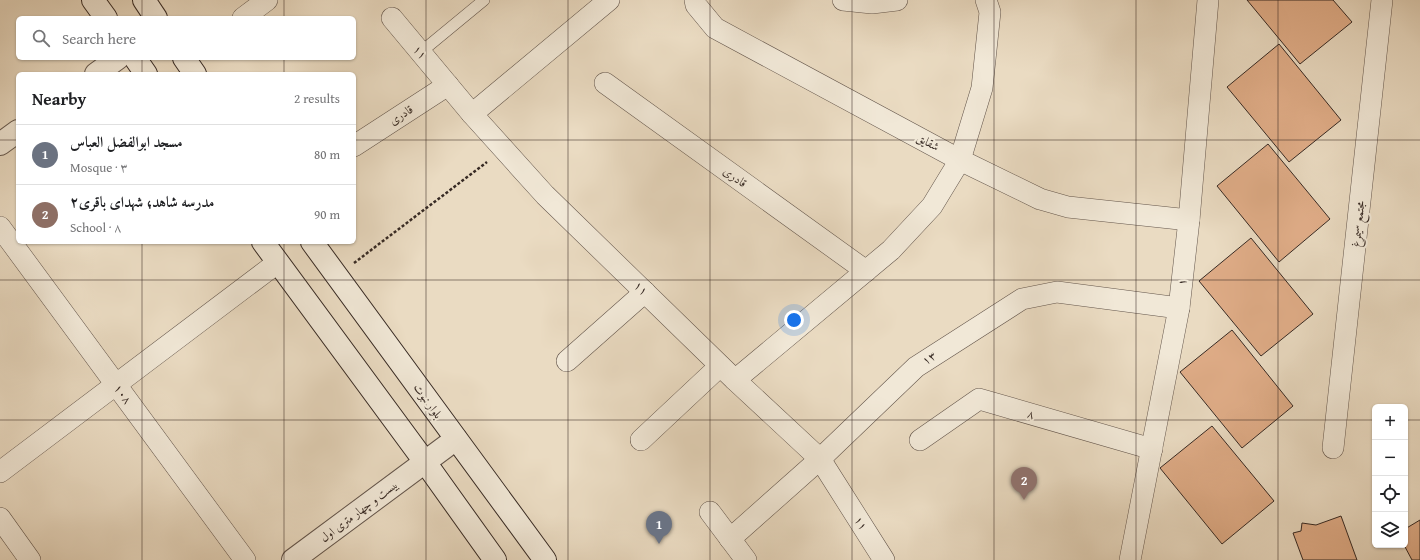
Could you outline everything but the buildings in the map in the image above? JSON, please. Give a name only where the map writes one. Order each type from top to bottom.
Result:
[{"type":"main road","points":[[93,0],[105,16]]},
{"type":"main road","points":[[144,0],[155,16]]},
{"type":"main road","points":[[99,72],[115,60]]},
{"type":"main road","points":[[136,60],[145,72]]},
{"type":"main road","points":[[185,60],[194,72]]},
{"type":"main road","points":[[0,144],[16,132]]},
{"type":"main road","points":[[264,244],[425,462],[495,560]]},
{"type":"main road","name":"بلوار نبوت","points":[[313,244],[336,277],[545,560]]},
{"type":"main road","name":"بیست و چهار متری اول","points":[[297,559],[456,439]]},
{"type":"street","points":[[246,16],[267,0]]},
{"type":"street","points":[[472,114],[609,0]]},
{"type":"street","name":"شقایق","points":[[695,0],[696,5],[715,28],[960,160],[1040,199],[1068,207],[1189,220]]},
{"type":"street","points":[[843,0],[872,3],[897,0]]},
{"type":"street","points":[[736,380],[891,250],[932,206],[960,160],[982,88],[990,12],[986,0]]},
{"type":"street","name":"۱","points":[[1130,560],[1179,308],[1189,220],[1208,0]]},
{"type":"street","name":"مجتمع سیمرغ","points":[[1333,448],[1382,0]]},
{"type":"street","name":"۱۱","points":[[392,18],[472,114],[546,195],[720,366],[820,459],[884,560]]},
{"type":"street","name":"قادری","points":[[605,82],[866,271]]},
{"type":"street","name":"قادری","points":[[356,145],[448,85]]},
{"type":"street","name":"۱۰۸","points":[[0,227],[245,560]]},
{"type":"street","points":[[0,472],[277,263]]},
{"type":"street","points":[[568,361],[645,292]]},
{"type":"street","name":"۱۳","points":[[730,539],[820,459],[916,367],[1022,299],[1057,292],[1179,308]]},
{"type":"street","points":[[641,440],[720,366]]},
{"type":"street","name":"۸","points":[[920,440],[979,398],[1152,449]]},
{"type":"street","points":[[710,512],[746,560]]},
{"type":"street","points":[[0,518],[30,560]]},
{"type":"lane","points":[[420,52],[484,0]]},
{"type":"path","points":[[336,277],[504,149]]},
{"type":"place","name":"مدرسه شاهد؛ شهدای باقری۲","points":[[1024,500]]},
{"type":"place","name":"مسجد ابوالفضل العباس","points":[[659,544]]}]
